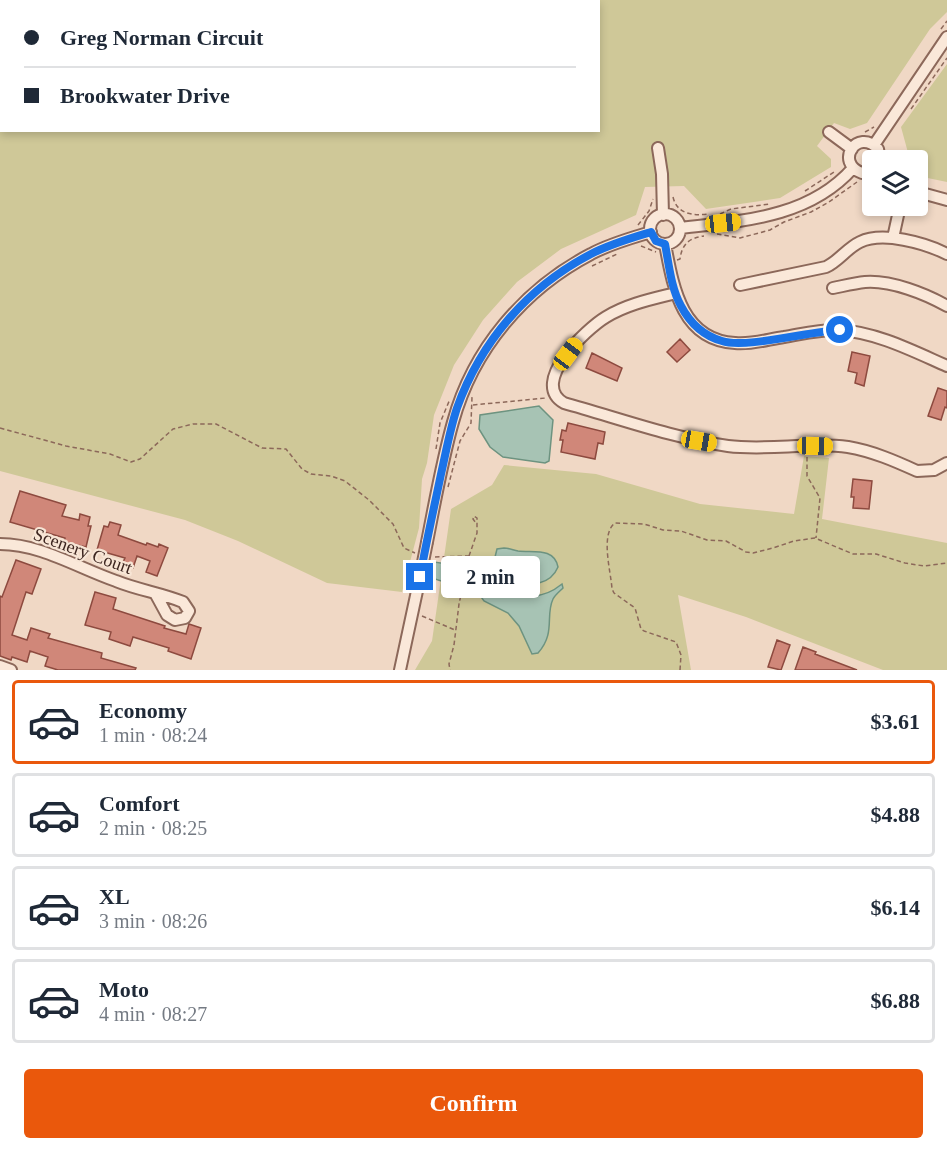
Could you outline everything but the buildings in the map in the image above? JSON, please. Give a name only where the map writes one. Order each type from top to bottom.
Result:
[{"type":"street","points":[[874,145],[944,34]]},
{"type":"street","points":[[829,132],[852,149]]},
{"type":"street","points":[[862,173],[853,168],[849,159],[852,149],[855,145],[865,142],[874,145],[878,150]]},
{"type":"street","points":[[658,148],[663,174],[663,215]]},
{"type":"street","points":[[680,228],[744,221],[786,211],[832,187],[853,168]]},
{"type":"street","points":[[928,195],[947,200]]},
{"type":"street","points":[[663,215],[676,219],[680,228],[678,237],[665,244],[656,241],[651,232],[652,223],[658,216],[663,215]]},
{"type":"street","points":[[893,238],[898,216]]},
{"type":"street","points":[[400,670],[452,423],[468,381],[492,339],[511,314],[561,271],[592,253],[651,232]]},
{"type":"street","points":[[740,285],[826,267],[861,242],[873,238],[893,238],[947,254]]},
{"type":"street","points":[[665,244],[680,306],[692,324],[723,342],[737,344],[840,330],[871,336],[901,346],[947,366]]},
{"type":"street","points":[[832,288],[867,282],[890,285],[927,295],[947,306]]},
{"type":"street","points":[[676,293],[626,307],[605,318],[576,342],[555,370],[552,389],[558,400],[699,441],[750,448],[846,447],[864,450],[917,471],[926,472],[947,463]]},
{"type":"street","name":"Scenery Court","points":[[0,544],[18,545],[59,557],[116,581],[155,593]]},
{"type":"street","points":[[0,666],[11,670]]},
{"type":"path","points":[[944,34],[947,21]]},
{"type":"path","points":[[906,116],[947,58]]},
{"type":"path","points":[[861,133],[872,130],[879,120]]},
{"type":"path","points":[[799,195],[838,169]]},
{"type":"path","points":[[635,227],[642,222],[653,199],[663,197],[673,197],[674,203],[682,212],[710,214]]},
{"type":"path","points":[[720,214],[731,208],[761,203],[775,204]]},
{"type":"path","points":[[472,405],[544,399],[546,398],[545,393]]},
{"type":"path","points":[[435,450],[440,423],[451,395]]},
{"type":"path","points":[[0,428],[66,447],[110,453],[131,462],[140,459],[173,429],[192,424],[216,424],[262,448],[286,449],[297,464],[311,474],[331,476],[345,481],[365,496],[391,522],[404,548],[422,555]]},
{"type":"path","points":[[808,446],[807,476],[820,498],[815,538]]},
{"type":"path","points":[[450,670],[449,664],[469,556],[477,533],[477,518],[482,517]]},
{"type":"path","points":[[680,670],[681,655],[676,642],[641,629],[635,608],[614,593],[612,589],[607,553],[612,525],[618,522],[627,525],[644,524],[663,530],[681,531],[707,540],[726,541],[746,552],[773,548],[794,540],[815,538],[853,554],[876,554],[919,566],[947,563]]},
{"type":"path","points":[[431,557],[469,556]]},
{"type":"path","points":[[421,616],[455,630]]},
{"type":"shaded area","points":[[600,0],[947,0],[947,12],[930,29],[867,123],[850,129],[834,123],[817,146],[831,159],[831,167],[780,198],[706,209],[684,186],[645,187],[636,215],[561,249],[517,282],[483,320],[454,365],[434,415],[427,463],[422,479],[419,528],[402,592],[327,583],[238,541],[185,520],[0,471],[0,132],[600,132]]},
{"type":"shaded area","points":[[947,64],[947,182],[928,178],[928,150],[907,150],[901,127]]},
{"type":"shaded area","points":[[539,406],[553,420],[549,461],[545,463],[503,457],[490,447],[479,429],[480,415]]},
{"type":"shaded area","points":[[804,456],[829,458],[822,519],[947,543],[947,670],[883,670],[746,617],[678,595],[691,670],[415,670],[432,641],[451,509],[492,485],[504,465],[596,474],[700,504],[794,514]]},
{"type":"shaded area","points":[[497,549],[548,554],[556,561],[558,567],[555,573],[545,581],[533,584],[520,581],[509,574],[495,557]]},
{"type":"shaded area","points":[[434,562],[487,574],[523,594],[543,594],[562,584],[563,588],[553,599],[551,605],[547,639],[538,653],[532,654],[519,626],[508,613],[484,601],[468,579],[462,577],[451,581],[441,581],[423,570],[424,565]]},
{"type":"route","points":[[420,577],[452,423],[468,381],[492,339],[511,314],[561,271],[592,253],[651,232],[656,241],[665,244],[674,289],[680,306],[692,324],[709,335],[723,342],[737,344],[840,330]]}]
